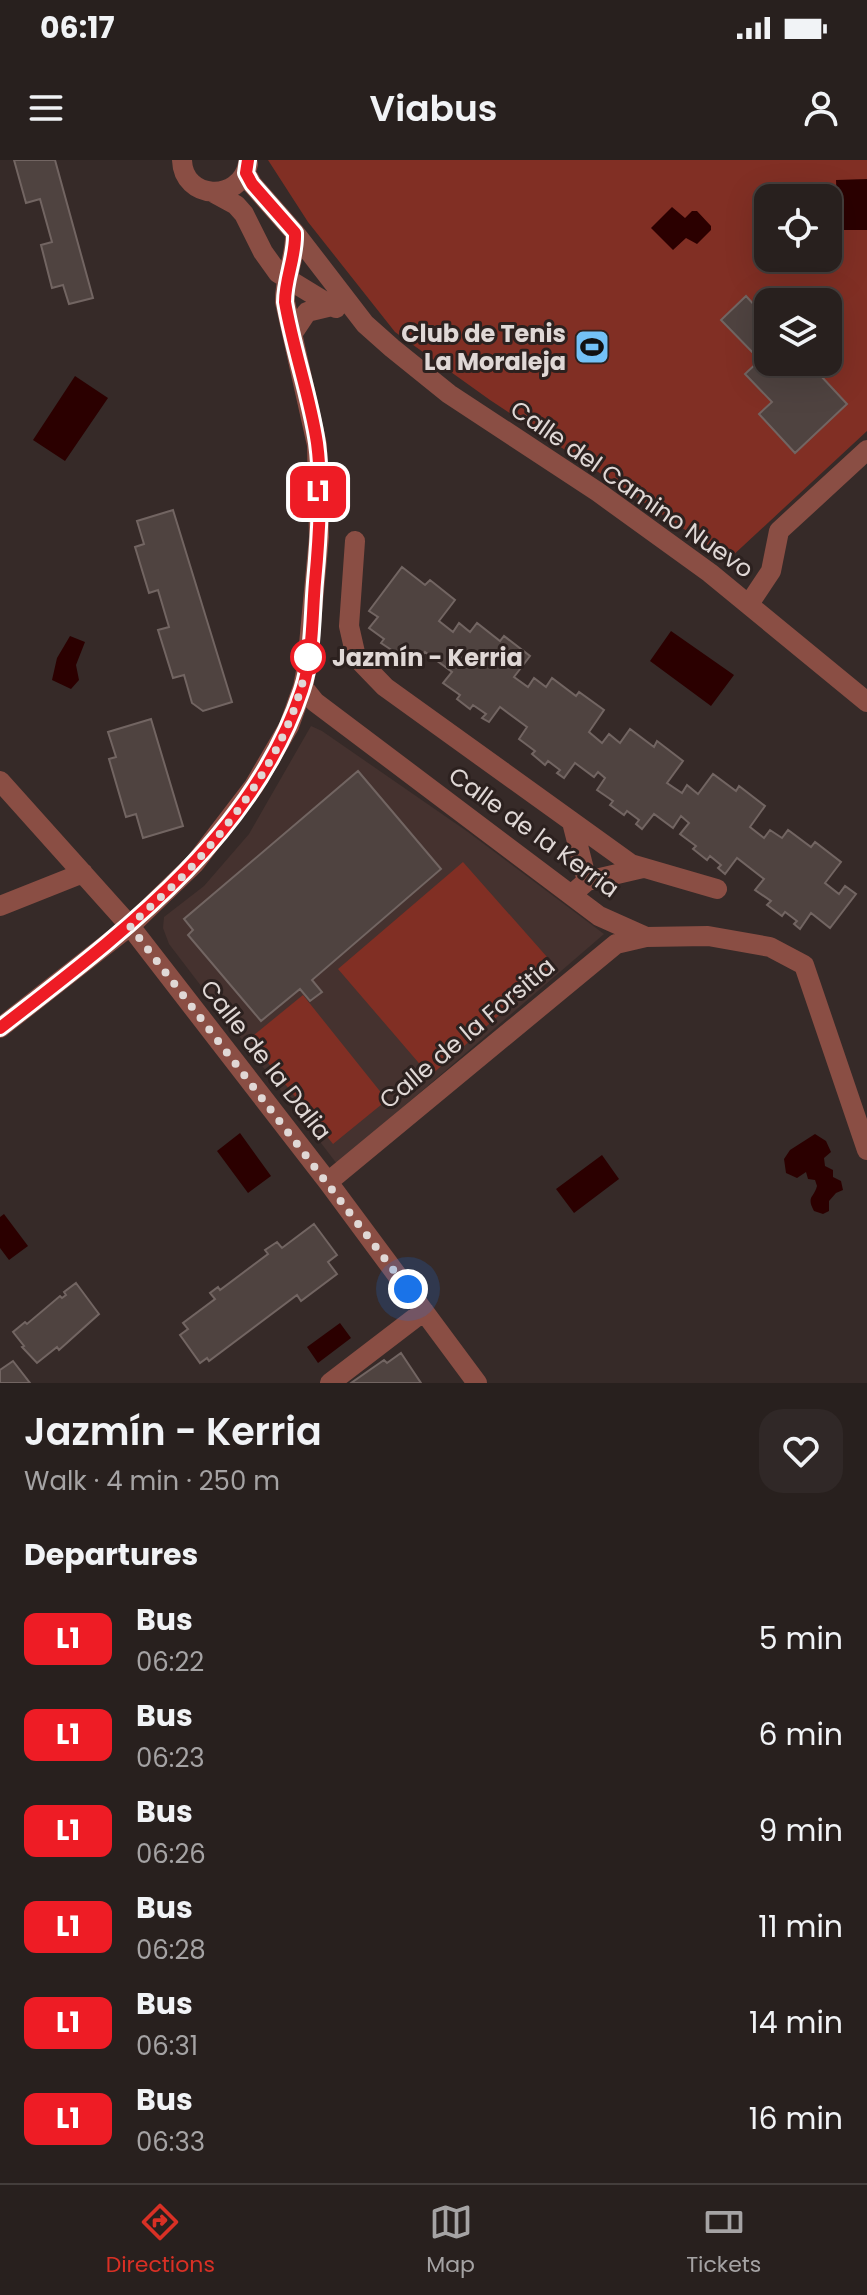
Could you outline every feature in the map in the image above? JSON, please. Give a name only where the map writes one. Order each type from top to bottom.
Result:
[{"type":"street","points":[[180,161],[192,183],[236,205],[244,214],[263,252],[286,280],[365,324]]},
{"type":"street","points":[[214,193],[234,187],[247,166]]},
{"type":"street","name":"Calle del Camino Nuevo","points":[[247,166],[252,184],[295,233],[365,324],[449,394],[598,492],[749,604],[867,702]]},
{"type":"street","points":[[0,1028],[130,926],[195,863],[254,786],[289,726],[303,687],[319,537],[317,445],[285,302],[286,280],[296,245],[295,233]]},
{"type":"street","points":[[293,333],[307,312],[332,306]]},
{"type":"street","points":[[749,604],[771,571],[779,531],[867,450]]},
{"type":"street","points":[[355,541],[349,626],[356,657],[385,687],[631,864],[717,889]]},
{"type":"street","name":"Calle de la Kerria","points":[[303,687],[315,702],[599,916],[646,937],[708,936],[770,947],[804,965],[867,1150]]},
{"type":"street","name":"Calle de la Dalia","points":[[0,781],[130,926],[328,1182],[477,1383]]},
{"type":"street","points":[[572,822],[587,881]]},
{"type":"street","points":[[571,895],[587,881],[643,868]]},
{"type":"street","points":[[0,906],[83,873]]},
{"type":"street","name":"Calle de la Forsitia","points":[[328,1182],[616,944],[646,937]]},
{"type":"street","points":[[330,1383],[424,1311]]},
{"type":"shaded area","name":"Club de Tenis La Moraleja","points":[[268,160],[867,160],[867,431],[729,559],[490,400],[395,332],[308,222]]},
{"type":"shaded area","points":[[867,179],[867,230],[842,230],[842,184],[836,184],[836,180]]},
{"type":"shaded area","points":[[672,207],[685,218],[692,211],[697,211],[711,230],[697,244],[686,238],[673,250],[651,228]]},
{"type":"shaded area","points":[[75,376],[108,398],[65,461],[33,440]]},
{"type":"shaded area","points":[[671,631],[734,675],[711,706],[650,661]]},
{"type":"shaded area","points":[[70,636],[85,642],[76,665],[79,680],[71,689],[52,680],[57,658]]},
{"type":"shaded area","points":[[311,726],[468,832],[604,934],[337,1164],[169,944],[163,928],[164,917],[204,886],[249,834]]},
{"type":"shaded area","points":[[463,862],[555,966],[430,1076],[338,969]]},
{"type":"shaded area","points":[[303,995],[387,1100],[333,1144],[249,1039]]},
{"type":"shaded area","points":[[240,1133],[271,1176],[248,1193],[217,1151]]},
{"type":"shaded area","points":[[815,1134],[826,1141],[831,1152],[824,1158],[825,1166],[833,1170],[833,1177],[841,1181],[843,1190],[829,1201],[829,1211],[823,1214],[814,1211],[811,1202],[817,1186],[815,1180],[808,1179],[806,1172],[797,1178],[786,1173],[784,1159],[790,1150]]},
{"type":"shaded area","points":[[602,1155],[619,1179],[574,1213],[556,1189]]},
{"type":"shaded area","points":[[4,1214],[28,1246],[9,1260],[0,1248],[0,1217]]},
{"type":"shaded area","points":[[340,1323],[351,1338],[318,1363],[307,1347]]},
{"type":"building","points":[[14,160],[55,160],[93,298],[69,304],[63,285],[52,288],[41,245],[52,242],[40,199],[26,203]]},
{"type":"building","points":[[746,296],[754,305],[754,354],[721,320]]},
{"type":"building","points":[[754,366],[754,376],[821,376],[847,404],[795,453],[759,414],[772,402],[745,374]]},
{"type":"building","points":[[173,510],[232,702],[203,711],[192,703],[184,675],[173,678],[158,630],[169,627],[158,590],[149,593],[135,547],[144,544],[137,521]]},
{"type":"building","points":[[402,567],[425,585],[430,580],[455,600],[439,621],[453,632],[459,623],[470,632],[477,623],[500,641],[504,636],[530,656],[514,677],[528,687],[534,678],[546,687],[552,678],[576,696],[579,692],[604,710],[589,732],[602,743],[609,734],[620,743],[630,729],[654,747],[657,741],[683,761],[667,783],[682,793],[687,785],[698,794],[713,774],[736,791],[739,786],[765,806],[750,827],[764,838],[770,830],[782,838],[788,830],[811,847],[815,842],[841,862],[825,883],[839,894],[845,886],[856,894],[830,928],[811,913],[800,929],[794,924],[797,921],[785,912],[782,916],[767,905],[771,901],[755,890],[764,879],[737,858],[725,874],[718,868],[721,865],[710,856],[707,860],[693,849],[696,846],[680,834],[689,823],[681,816],[673,828],[654,814],[642,829],[636,824],[639,820],[627,811],[624,815],[610,805],[613,801],[597,790],[605,778],[598,772],[594,777],[575,763],[564,778],[557,773],[560,770],[548,761],[545,765],[532,754],[535,751],[519,739],[527,727],[500,707],[489,722],[482,718],[486,714],[473,705],[470,709],[457,699],[460,695],[443,683],[452,672],[425,652],[414,667],[407,663],[411,659],[399,649],[396,653],[381,643],[384,639],[369,628],[378,617],[369,611]]},
{"type":"building","points":[[151,719],[183,826],[143,838],[136,814],[126,817],[109,759],[116,757],[108,732]]},
{"type":"building","points":[[358,771],[441,869],[312,980],[322,992],[310,1001],[300,989],[261,1021],[188,935],[193,930],[184,919]]},
{"type":"building","points":[[314,1224],[337,1255],[328,1262],[337,1274],[301,1301],[297,1295],[209,1361],[207,1358],[200,1363],[180,1335],[188,1329],[183,1323],[215,1299],[210,1293],[218,1287],[220,1290],[268,1254],[265,1250],[277,1242],[282,1248]]},
{"type":"building","points":[[76,1283],[99,1314],[59,1350],[57,1347],[37,1363],[13,1332],[60,1296],[66,1295],[64,1292]]},
{"type":"building","points":[[401,1353],[421,1383],[351,1383],[384,1360],[387,1363]]},
{"type":"building","points":[[13,1361],[30,1383],[0,1383],[0,1370]]},
{"type":"bus line","name":"L1","points":[[0,1028],[130,926],[195,863],[254,786],[289,726],[303,687],[319,537],[318,476],[317,445],[285,302],[286,280],[296,245],[295,233],[252,184],[246,173],[248,160]]},
{"type":"place","name":"Club de Tenis La Moraleja","points":[[592,347]]},
{"type":"place","name":"Jazmín - Kerria","points":[[308,657]]},
{"type":"route","points":[[308,657],[309,649],[303,687],[289,726],[254,786],[195,863],[130,926],[408,1289]]}]
